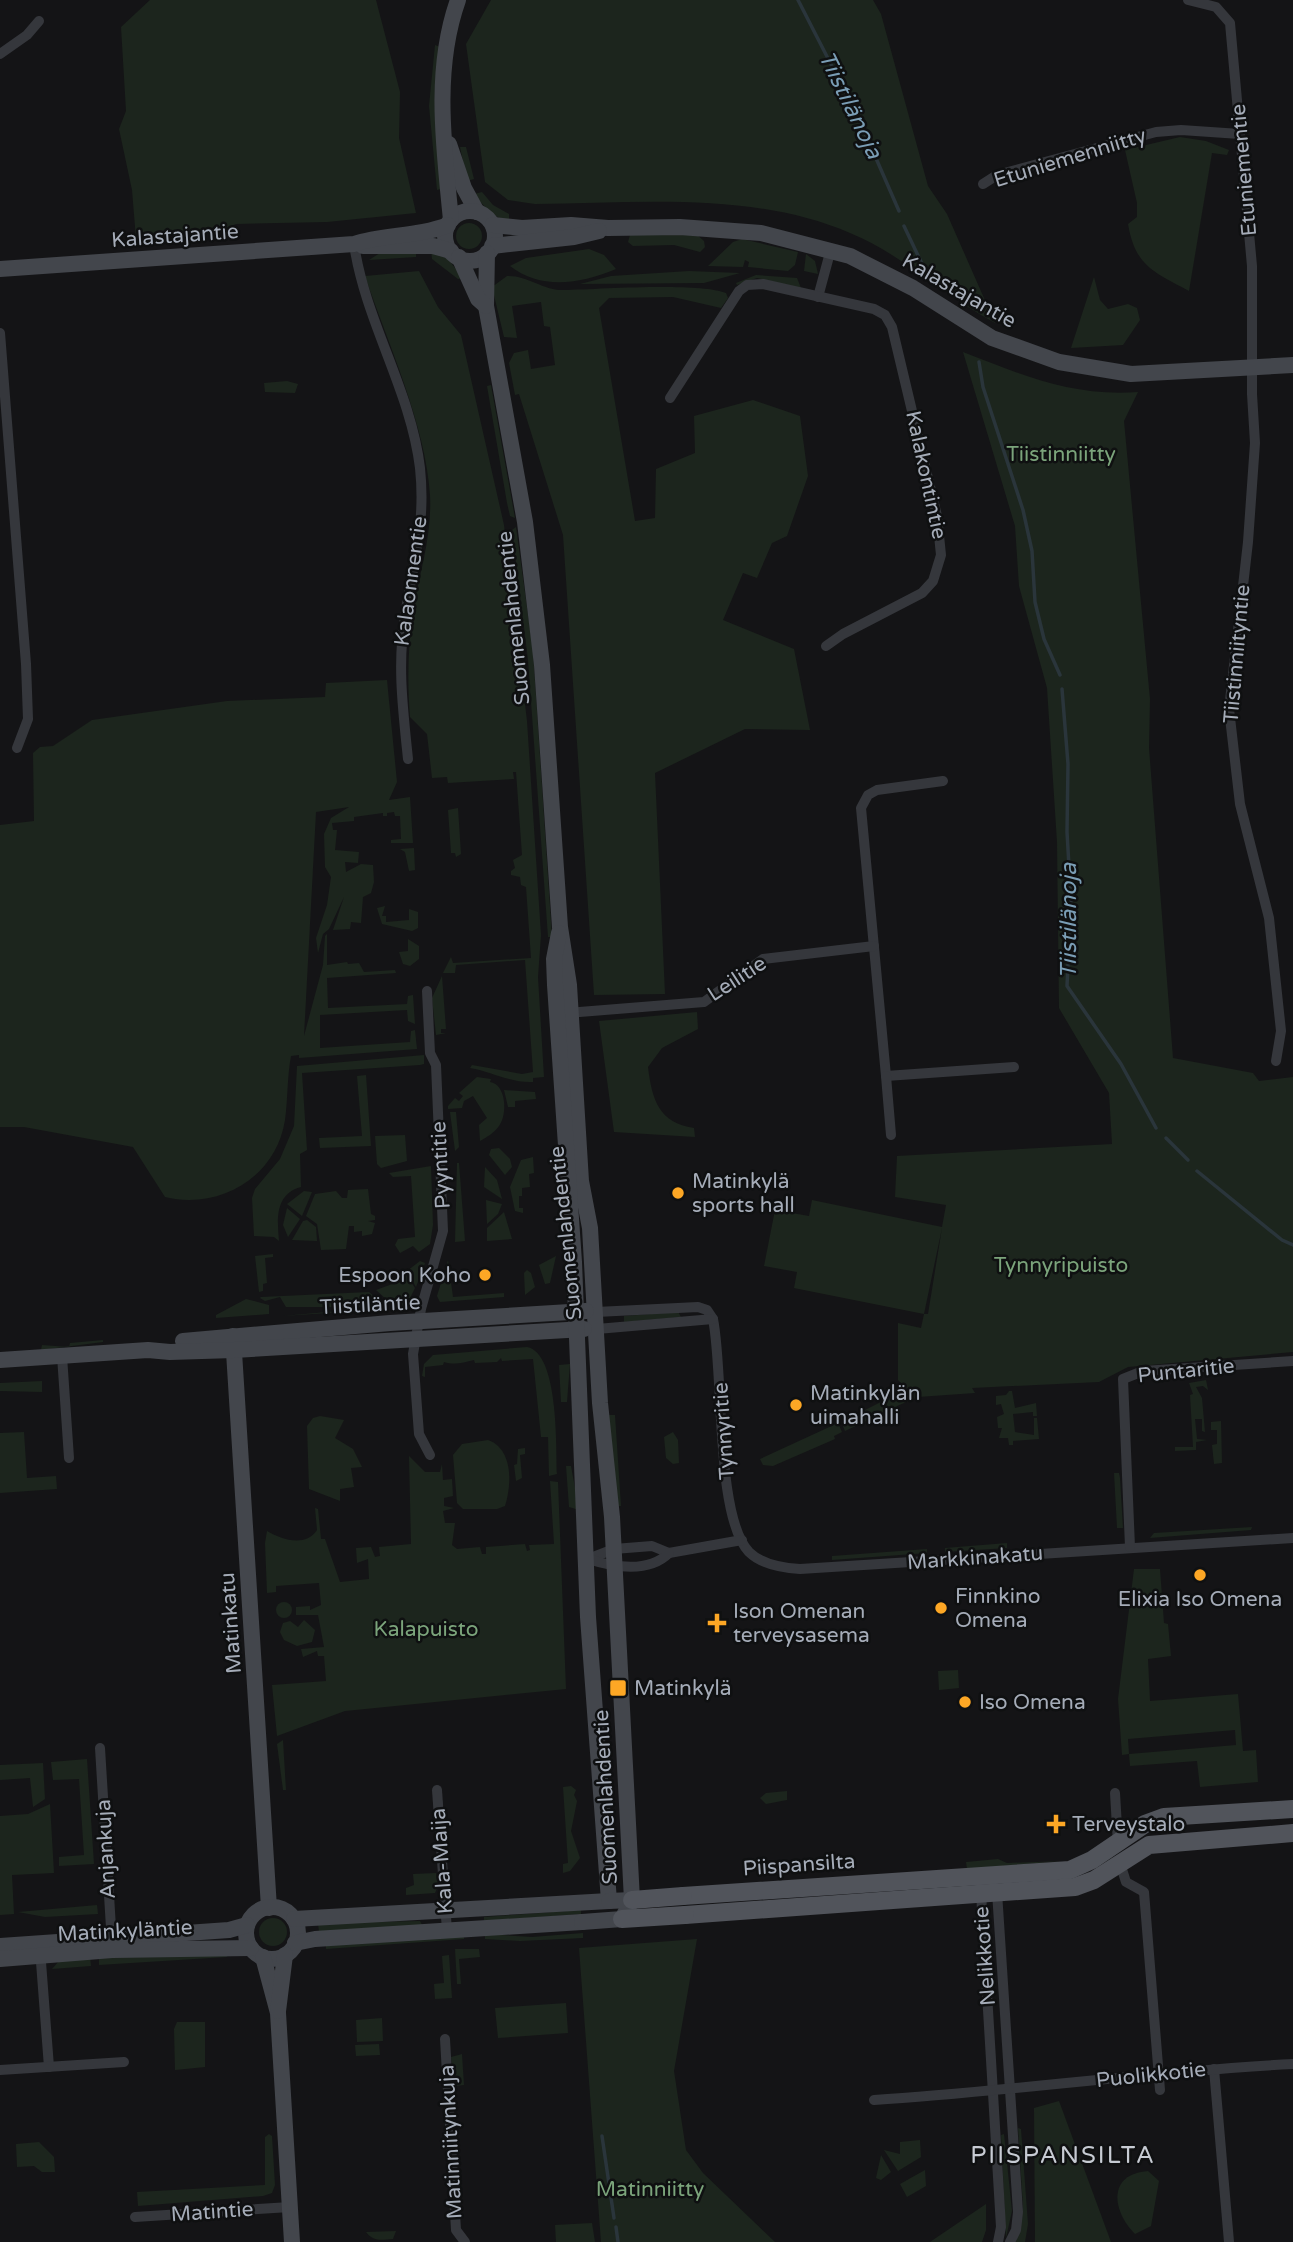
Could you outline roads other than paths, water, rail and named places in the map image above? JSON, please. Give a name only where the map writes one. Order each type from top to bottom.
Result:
[{"type":"main road","points":[[445,135],[464,188],[477,212],[493,225],[490,250],[477,260],[455,254],[446,241],[449,222],[442,149],[445,135],[447,38],[458,0]]},
{"type":"main road","points":[[449,222],[463,212],[477,212]]},
{"type":"main road","name":"Kalastajantie","points":[[0,269],[354,244],[373,238],[435,230],[449,222]]},
{"type":"main road","name":"Kalastajantie","points":[[493,225],[522,228],[571,225],[728,229],[761,233],[831,249],[913,288],[992,338],[1059,362],[1131,374],[1293,365]]},
{"type":"main road","name":"Kalastajantie","points":[[490,250],[574,237],[608,228]]},
{"type":"main road","name":"Kalastajantie","points":[[354,244],[374,248],[433,246],[455,254]]},
{"type":"main road","name":"Suomenlahdentie","points":[[490,250],[486,306],[536,601],[560,927],[567,959],[564,1013],[588,1559],[588,1617],[609,1901],[622,1919],[632,1900],[614,1549],[600,1402],[590,1228],[581,1181],[564,1013]]},
{"type":"main road","name":"Suomenlahdentie","points":[[455,254],[478,299],[486,306]]},
{"type":"main road","name":"Tiistiläntie","points":[[0,1360],[416,1330],[576,1311],[596,1312]]},
{"type":"main road","name":"Tiistiläntie","points":[[416,1330],[597,1329]]},
{"type":"main road","name":"Matinkatu","points":[[233,1343],[269,1908]]},
{"type":"main road","name":"Piispansilta","points":[[293,1919],[581,1904],[1078,1869],[1118,1841],[1164,1817],[1293,1809]]},
{"type":"main road","name":"Piispansilta","points":[[290,1949],[315,1939],[1085,1885],[1149,1845],[1293,1833]]},
{"type":"main road","points":[[278,2013],[257,1953],[247,1937],[247,1925],[254,1915],[269,1908],[283,1910],[293,1919],[297,1928],[290,1949],[278,2013],[292,2242]]},
{"type":"main road","name":"Matinkyläntie","points":[[0,1959],[40,1950],[229,1930],[247,1925]]},
{"type":"main road","name":"Matinkyläntie","points":[[111,1944],[257,1953]]},
{"type":"main road","name":"Matinkyläntie","points":[[0,1946],[40,1950]]},
{"type":"main road","points":[[257,1953],[274,1959],[290,1949]]},
{"type":"street","name":"Etuniementie","points":[[1188,0],[1216,7],[1230,23],[1252,266],[1252,368]]},
{"type":"street","points":[[0,54],[27,35],[39,21]]},
{"type":"street","name":"Etuniemenniitty","points":[[983,184],[998,175],[1129,137],[1181,130],[1240,134]]},
{"type":"street","name":"Kalaonnentie","points":[[354,244],[360,281],[402,402],[419,466],[421,540],[405,616],[399,673],[408,759]]},
{"type":"street","points":[[818,297],[831,249]]},
{"type":"street","name":"Kalakontintie","points":[[670,398],[743,288],[763,284],[874,309],[885,315],[892,327],[941,537],[938,569],[933,582],[922,593],[842,634],[826,646]]},
{"type":"street","points":[[0,333],[26,664],[27,719],[17,748]]},
{"type":"street","name":"Tiistinniityntie","points":[[1252,368],[1255,443],[1253,479],[1229,709],[1240,804],[1269,918],[1281,1031],[1276,1061]]},
{"type":"street","points":[[891,1135],[862,817],[864,802],[877,790],[943,781]]},
{"type":"street","name":"Leilitie","points":[[564,1013],[704,1002],[763,959],[874,946]]},
{"type":"street","name":"Pyyntitie","points":[[427,991],[430,1053],[436,1065],[444,1213],[437,1260],[416,1330],[419,1434],[430,1455]]},
{"type":"street","points":[[886,1076],[1014,1067]]},
{"type":"street","points":[[596,1312],[698,1307],[706,1310],[713,1319]]},
{"type":"street","points":[[597,1329],[713,1319]]},
{"type":"street","name":"Tynnyritie","points":[[713,1319],[729,1503],[742,1541]]},
{"type":"street","points":[[62,1356],[69,1458]]},
{"type":"street","name":"Puntaritie","points":[[1130,1547],[1123,1379],[1143,1371],[1293,1361]]},
{"type":"street","name":"Markkinakatu","points":[[742,1541],[758,1559],[784,1568],[800,1569],[1293,1538]]},
{"type":"street","points":[[588,1559],[614,1549],[652,1546],[669,1553],[701,1550],[722,1542],[742,1541]]},
{"type":"street","points":[[588,1559],[615,1567],[653,1564],[669,1553]]},
{"type":"street","name":"Anjankuja","points":[[100,1748],[111,1944]]},
{"type":"street","name":"Kala-Maija","points":[[437,1790],[447,1931]]},
{"type":"street","points":[[1115,1793],[1120,1863],[1126,1882],[1144,1892],[1160,2090]]},
{"type":"street","name":"Nelikkotie","points":[[987,1875],[1010,2089],[1018,2211],[1016,2230],[1010,2242]]},
{"type":"street","name":"Nelikkotie","points":[[989,1892],[1001,2227],[998,2242]]},
{"type":"street","points":[[40,1950],[49,2067]]},
{"type":"street","name":"Matinniitynkuja","points":[[445,2039],[456,2230],[465,2242]]},
{"type":"street","points":[[0,2070],[124,2062]]},
{"type":"street","name":"Puolikkotie","points":[[874,2100],[995,2092],[1214,2068],[1293,2064]]},
{"type":"street","points":[[1214,2068],[1229,2242]]},
{"type":"street","name":"Matintie","points":[[135,2217],[290,2207]]},
{"type":"waterway","name":"Tiistilänoja","points":[[798,0],[858,117],[899,211]]},
{"type":"waterway","name":"Tiistilänoja","points":[[904,226],[923,266]]},
{"type":"waterway","name":"Tiistilänoja","points":[[979,362],[983,387],[1023,510],[1032,551],[1035,602],[1044,639],[1060,675]]},
{"type":"waterway","name":"Tiistilänoja","points":[[1062,689],[1068,764],[1067,832],[1071,901],[1067,986],[1121,1064],[1156,1128]]},
{"type":"waterway","name":"Tiistilänoja","points":[[1166,1138],[1188,1160]]},
{"type":"waterway","name":"Tiistilänoja","points":[[1197,1171],[1282,1240],[1293,1245]]},
{"type":"waterway","points":[[602,2136],[614,2218]]},
{"type":"waterway","points":[[616,2227],[618,2242]]},
{"type":"place","name":"Matinkylä sports hall","points":[[678,1193]]},
{"type":"place","name":"Espoon Koho","points":[[485,1275]]},
{"type":"place","name":"Matinkylän uimahalli","points":[[796,1405]]},
{"type":"place","name":"Elixia Iso Omena","points":[[1200,1575]]},
{"type":"place","name":"Finnkino Omena","points":[[941,1608]]},
{"type":"place","name":"Ison Omenan terveysasema","points":[[717,1623]]},
{"type":"place","name":"Matinkylä","points":[[618,1688]]},
{"type":"place","name":"Iso Omena","points":[[965,1702]]},
{"type":"place","name":"Terveystalo","points":[[1056,1824]]},
{"type":"district","name":"PIISPANSILTA","points":[[1063,2155]]},
{"type":"park label","name":"Tiistinniitty","points":[[1061,454]]},
{"type":"park label","name":"Tynnyripuisto","points":[[1061,1265]]},
{"type":"park label","name":"Kalapuisto","points":[[426,1629]]},
{"type":"park label","name":"Matinniitty","points":[[650,2189]]}]
